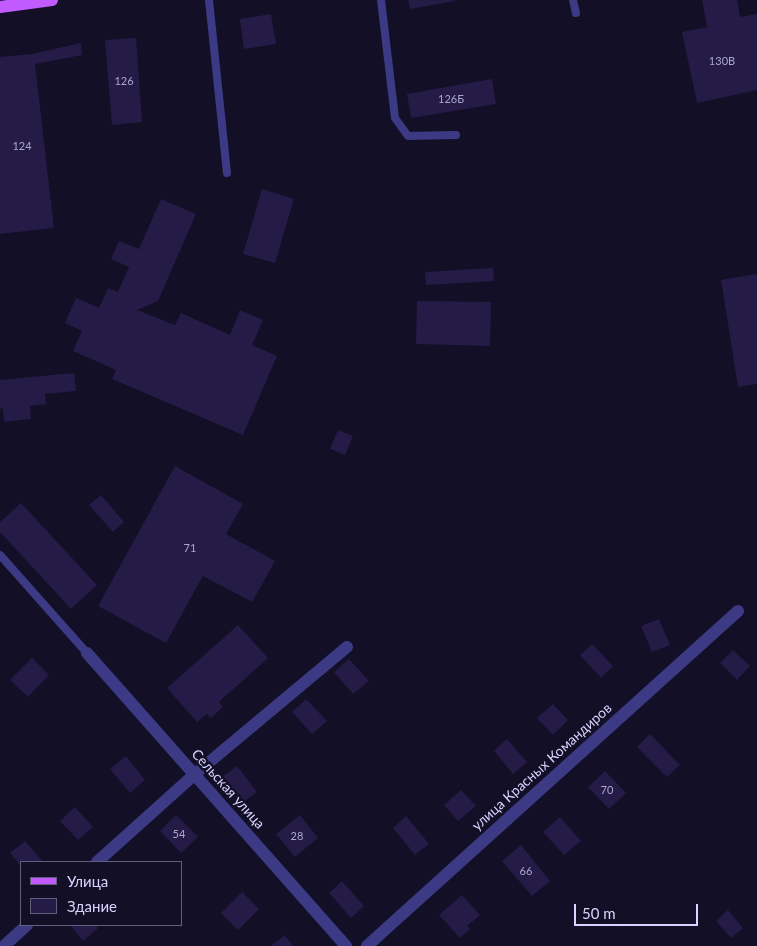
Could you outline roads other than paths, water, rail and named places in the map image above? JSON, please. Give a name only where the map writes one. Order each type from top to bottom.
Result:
[{"type":"main road","points":[[0,7],[52,0]]},
{"type":"street","name":"улица Красных Командиров","points":[[367,946],[738,611]]},
{"type":"street","points":[[98,861],[194,774],[347,647]]},
{"type":"street","name":"Сельская улица","points":[[87,653],[346,946]]},
{"type":"street","points":[[4,946],[26,926]]},
{"type":"lane","points":[[209,0],[227,173]]},
{"type":"lane","points":[[380,0],[395,118],[408,136],[456,134]]},
{"type":"lane","points":[[573,0],[576,13]]},
{"type":"lane","points":[[0,555],[87,653]]}]
